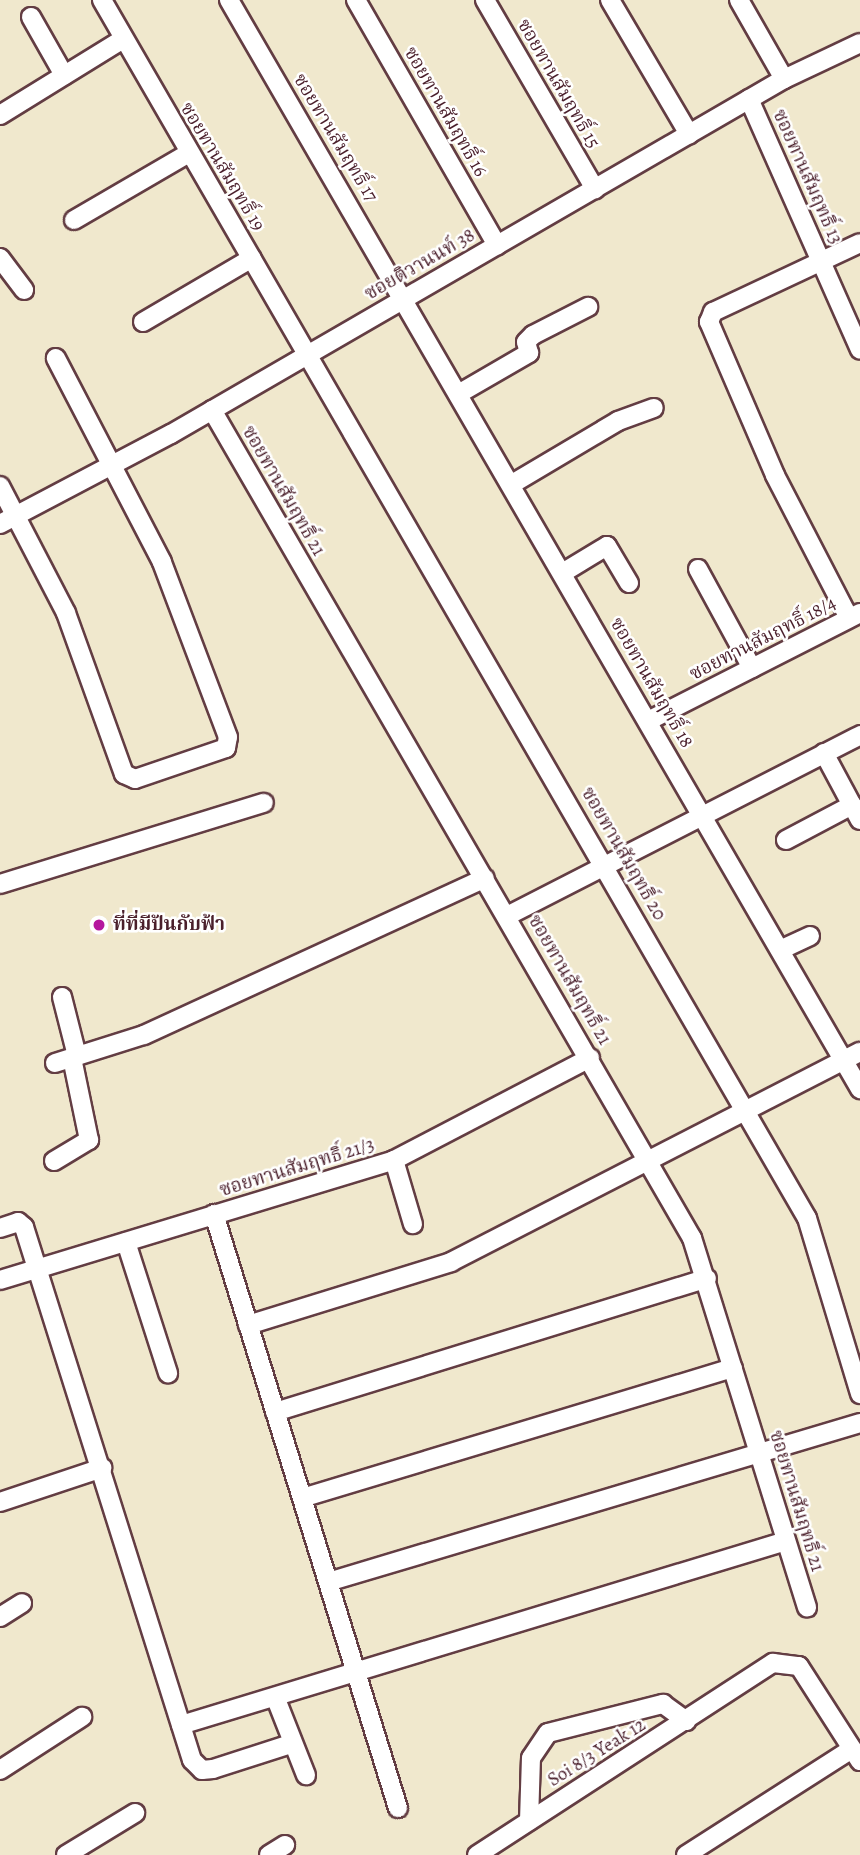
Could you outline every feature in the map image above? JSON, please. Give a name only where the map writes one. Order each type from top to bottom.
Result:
[{"type":"street","name":"ซอยทานสัมฤทธิ์ 19","points":[[102,0],[122,39],[308,354]]},
{"type":"street","name":"ซอยทานสัมฤทธิ์ 17","points":[[229,0],[404,297]]},
{"type":"street","name":"ซอยทานสัมฤทธิ์ 16","points":[[356,0],[497,245]]},
{"type":"street","name":"ซอยทานสัมฤทธิ์ 15","points":[[485,0],[595,189]]},
{"type":"street","points":[[610,0],[690,134]]},
{"type":"street","points":[[739,0],[785,79]]},
{"type":"street","points":[[31,17],[64,75]]},
{"type":"street","points":[[0,115],[122,39]]},
{"type":"street","name":"ซอยติวานนท์ 38","points":[[8,519],[212,410],[749,99],[860,43]]},
{"type":"street","name":"ซอยทานสัมฤทธิ์ 13","points":[[749,99],[860,349]]},
{"type":"street","points":[[74,220],[189,153]]},
{"type":"street","points":[[855,616],[775,475],[709,322],[713,312],[860,243]]},
{"type":"street","points":[[0,258],[24,290]]},
{"type":"street","points":[[144,322],[252,258]]},
{"type":"street","name":"ซอยทานสัมฤทธิ์ 18","points":[[404,297],[860,1089]]},
{"type":"street","points":[[460,393],[529,353],[527,340],[533,335],[588,307]]},
{"type":"street","name":"ซอยทานสัมฤทธิ์ 20","points":[[308,354],[748,1111],[807,1218],[860,1394]]},
{"type":"street","points":[[0,486],[8,519],[66,612],[124,774],[135,779],[226,748],[228,737],[162,562],[56,358]]},
{"type":"street","points":[[512,484],[608,427],[654,408]]},
{"type":"street","name":"ซอยทานสัมฤทธิ์ 21","points":[[212,410],[651,1161],[707,1279],[807,1608]]},
{"type":"street","points":[[564,572],[607,546],[629,583]]},
{"type":"street","points":[[698,569],[752,668]]},
{"type":"street","name":"ซอยทานสัมฤทธิ์ 18/4","points":[[648,720],[855,616]]},
{"type":"street","points":[[508,916],[860,735]]},
{"type":"street","points":[[786,840],[856,812],[824,753]]},
{"type":"street","points":[[0,884],[264,803]]},
{"type":"street","points":[[68,1059],[144,1035],[485,878]]},
{"type":"street","points":[[780,950],[810,936]]},
{"type":"street","points":[[54,1161],[89,1140],[68,1059],[62,997]]},
{"type":"street","points":[[248,1325],[451,1262],[860,1052]]},
{"type":"street","name":"ซอยทานสัมฤทธิ์ 21/3","points":[[0,1280],[394,1160],[590,1058]]},
{"type":"street","points":[[394,1160],[413,1224]]},
{"type":"street","points":[[214,1214],[398,1808]]},
{"type":"street","points":[[0,1228],[21,1224],[102,1468],[181,1725],[202,1770],[291,1744]]},
{"type":"street","points":[[125,1242],[168,1374]]},
{"type":"street","points":[[275,1412],[707,1279]]},
{"type":"street","points":[[302,1498],[733,1368]]},
{"type":"street","points":[[328,1582],[860,1423]]},
{"type":"street","points":[[0,1502],[102,1468]]},
{"type":"street","points":[[181,1725],[276,1699],[355,1670],[786,1541]]},
{"type":"street","points":[[0,1617],[22,1602]]},
{"type":"street","name":"Soi 8/3 Yeak 12","points":[[477,1855],[773,1663],[799,1666],[856,1755]]},
{"type":"street","points":[[276,1699],[291,1744],[306,1774]]},
{"type":"street","name":"Soi 8/3 Yeak 12","points":[[529,1821],[531,1758],[541,1738],[663,1704],[687,1721]]},
{"type":"street","points":[[0,1770],[82,1717]]},
{"type":"street","points":[[686,1855],[856,1755]]},
{"type":"street","points":[[66,1855],[135,1813]]},
{"type":"street","points":[[269,1855],[285,1845]]},
{"type":"place","name":"ที่ที่มีปันกับฟ้า","points":[[99,925]]}]
